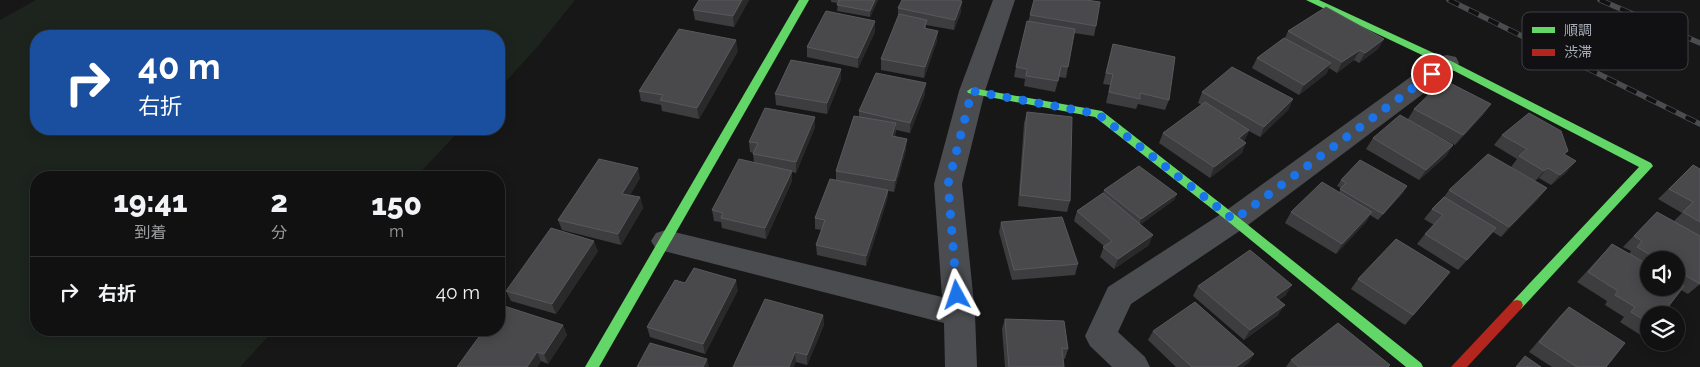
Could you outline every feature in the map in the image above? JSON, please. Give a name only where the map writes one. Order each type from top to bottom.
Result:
[{"type":"street","points":[[592,367],[804,0]]},
{"type":"street","points":[[961,367],[959,314],[948,184],[972,91],[1004,0]]},
{"type":"street","points":[[1311,0],[1447,63],[1647,166],[1458,367]]},
{"type":"street","points":[[1134,367],[1101,336],[1119,296],[1234,220],[1447,63]]},
{"type":"street","points":[[972,91],[1098,114],[1234,220],[1416,367]]},
{"type":"street","points":[[666,241],[959,314]]},
{"type":"shaded area","points":[[36,0],[575,0],[538,46],[505,82],[505,30],[30,30],[30,135],[455,135],[422,171],[30,171],[30,336],[268,336],[240,367],[0,367],[0,20]]},
{"type":"building","points":[[699,0],[742,0],[733,16],[693,10]]},
{"type":"building","points":[[839,0],[875,0],[870,11],[837,5]]},
{"type":"building","points":[[902,0],[962,1],[955,20],[898,8]]},
{"type":"building","points":[[1034,0],[1086,0],[1100,2],[1096,26],[1030,15]]},
{"type":"building","points":[[1326,7],[1384,39],[1365,53],[1360,50],[1342,62],[1288,31]]},
{"type":"building","points":[[826,11],[875,21],[858,58],[807,47]]},
{"type":"building","points":[[899,14],[927,20],[924,28],[938,31],[925,67],[881,59]]},
{"type":"building","points":[[1027,21],[1075,29],[1068,67],[1061,66],[1058,81],[1026,76],[1027,69],[1016,67]]},
{"type":"building","points":[[679,29],[736,40],[697,108],[660,100],[663,95],[639,91]]},
{"type":"building","points":[[1284,38],[1331,63],[1304,85],[1257,58]]},
{"type":"building","points":[[1113,44],[1175,57],[1169,100],[1140,93],[1140,99],[1109,92],[1113,74],[1106,73]]},
{"type":"building","points":[[791,60],[841,69],[827,103],[775,94]]},
{"type":"building","points":[[1232,67],[1293,99],[1264,127],[1202,92]]},
{"type":"building","points":[[876,73],[926,83],[910,123],[859,111]]},
{"type":"building","points":[[1444,80],[1491,104],[1463,135],[1414,109]]},
{"type":"building","points":[[1205,102],[1249,130],[1239,138],[1246,143],[1214,167],[1163,133]]},
{"type":"building","points":[[765,108],[815,117],[796,162],[753,154],[758,143],[749,142]]},
{"type":"building","points":[[1027,112],[1072,117],[1070,201],[1020,195]]},
{"type":"building","points":[[1529,113],[1561,131],[1568,151],[1564,154],[1576,161],[1560,175],[1548,168],[1544,171],[1519,156],[1527,149],[1502,135]]},
{"type":"building","points":[[1400,115],[1453,145],[1426,170],[1373,138]]},
{"type":"building","points":[[854,116],[896,123],[892,136],[907,139],[895,181],[836,171]]},
{"type":"building","points":[[1488,154],[1547,188],[1509,227],[1449,190]]},
{"type":"building","points":[[599,159],[638,168],[622,194],[640,197],[618,234],[558,220]]},
{"type":"building","points":[[739,159],[792,171],[765,228],[721,218],[723,213],[712,210]]},
{"type":"building","points":[[1360,160],[1407,186],[1383,214],[1340,189],[1346,183],[1341,180]]},
{"type":"building","points":[[1693,165],[1700,169],[1700,222],[1683,212],[1693,202],[1669,189]]},
{"type":"building","points":[[1139,166],[1177,194],[1141,219],[1104,190]]},
{"type":"building","points":[[830,179],[888,190],[866,256],[816,245],[825,220],[815,218]]},
{"type":"building","points":[[1322,182],[1372,212],[1342,244],[1291,212]]},
{"type":"building","points":[[1103,193],[1153,235],[1118,259],[1103,247],[1112,241],[1077,211]]},
{"type":"building","points":[[1444,197],[1496,228],[1467,260],[1425,234],[1443,215],[1432,209]]},
{"type":"building","points":[[1657,212],[1700,236],[1700,284],[1685,275],[1685,251],[1644,251],[1637,247],[1642,241],[1634,236]]},
{"type":"building","points":[[1062,217],[1078,264],[1014,270],[1001,222]]},
{"type":"building","points":[[551,228],[594,241],[552,304],[506,291]]},
{"type":"building","points":[[1396,239],[1450,272],[1413,315],[1358,279]]},
{"type":"building","points":[[1612,244],[1640,260],[1640,296],[1676,296],[1669,306],[1640,306],[1640,318],[1631,312],[1635,307],[1615,295],[1618,291],[1588,272]]},
{"type":"building","points":[[1250,250],[1292,285],[1275,297],[1285,305],[1250,330],[1198,286]]},
{"type":"building","points":[[694,268],[736,280],[703,344],[647,327],[675,280],[685,283]]},
{"type":"building","points":[[765,299],[823,315],[807,355],[795,352],[789,367],[733,367]]},
{"type":"building","points":[[1195,302],[1254,354],[1236,367],[1192,367],[1153,331]]},
{"type":"building","points":[[505,306],[563,325],[544,354],[537,352],[527,367],[457,367],[480,336],[505,336]]},
{"type":"building","points":[[1569,307],[1625,343],[1606,367],[1577,367],[1539,342]]},
{"type":"building","points":[[1005,319],[1064,321],[1068,349],[1062,348],[1064,367],[1009,367]]},
{"type":"building","points":[[1338,323],[1390,365],[1388,367],[1299,367],[1291,360]]},
{"type":"building","points":[[650,343],[707,359],[703,367],[637,367]]},
{"type":"building","points":[[1525,356],[1541,367],[1516,367]]},
{"type":"railway","points":[[1449,0],[1522,36]]},
{"type":"railway","points":[[1600,0],[1628,12]]},
{"type":"railway","points":[[1688,38],[1700,43]]},
{"type":"railway","points":[[1591,70],[1700,124]]},
{"type":"traffic: fast","points":[[592,367],[804,0]]},
{"type":"traffic: fast","points":[[1311,0],[1447,63],[1647,166],[1517,305]]},
{"type":"traffic: fast","points":[[972,91],[1098,114],[1234,220],[1416,367]]},
{"type":"traffic: jam","points":[[1458,367],[1517,305]]},
{"type":"route","points":[[957,295],[948,184],[972,91],[1098,114],[1234,220],[1432,74]]}]
